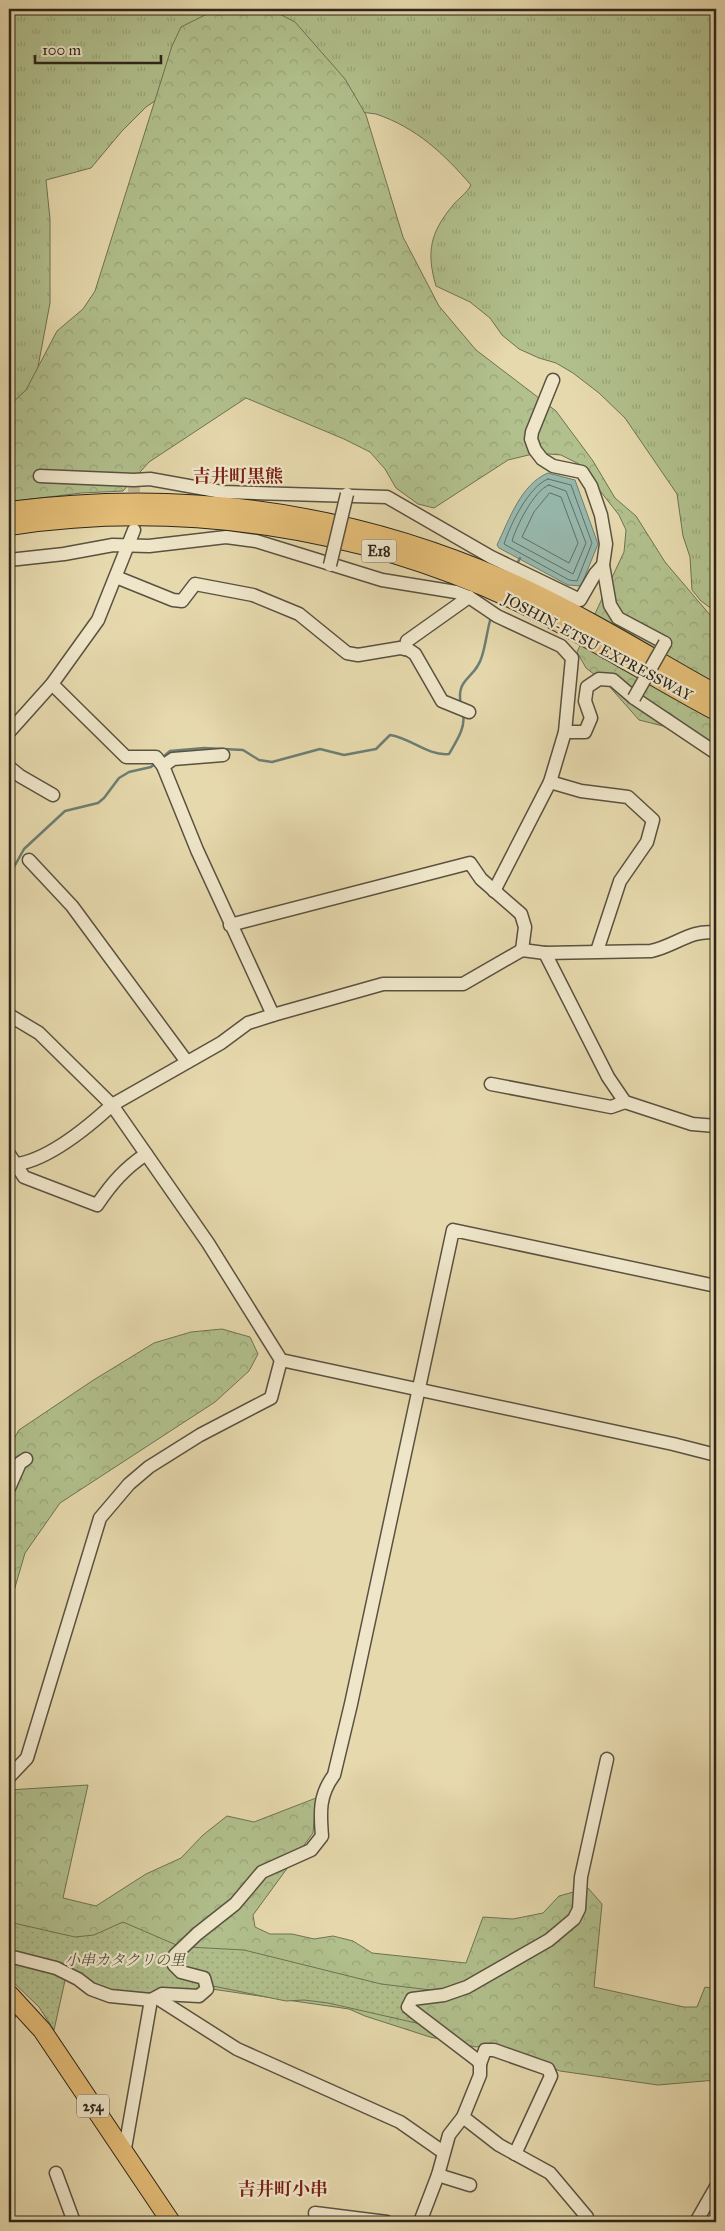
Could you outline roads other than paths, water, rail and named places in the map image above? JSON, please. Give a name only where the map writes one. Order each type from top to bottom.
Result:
[{"type":"highway","name":"JOSHIN-ETSU EXPRESSWAY","points":[[9,511],[81,503],[190,503],[264,511],[344,526],[451,558],[521,587],[588,621],[716,694]]},
{"type":"highway","name":"JOSHIN-ETSU EXPRESSWAY","points":[[9,526],[92,518],[188,517],[261,525],[377,550],[443,570],[514,600],[581,634],[716,711]]},
{"type":"highway","name":"254","points":[[11,2002],[42,2030],[171,2222]]},
{"type":"street","points":[[553,380],[531,439],[535,450],[542,459],[553,466],[576,469],[587,478],[601,515],[606,544],[603,565],[610,605],[618,618],[665,644],[634,698]]},
{"type":"street","points":[[40,476],[150,479],[222,492],[346,494],[387,497],[491,557],[580,600],[595,574],[603,565]]},
{"type":"street","points":[[330,565],[346,494]]},
{"type":"street","points":[[9,732],[52,684],[98,620],[134,530]]},
{"type":"street","points":[[9,560],[64,554],[113,545],[126,546],[226,537],[256,541],[382,580],[456,592],[469,597],[497,616],[561,646],[572,658],[565,732],[550,782],[494,892]]},
{"type":"street","points":[[116,577],[172,600],[182,601],[195,584],[253,595],[300,614],[347,653],[358,655],[400,648],[405,649],[415,654],[442,701],[469,712]]},
{"type":"street","points":[[405,649],[407,641],[469,597]]},
{"type":"street","points":[[565,732],[585,732],[591,718],[585,700],[587,687],[599,679],[613,680],[634,698],[716,753]]},
{"type":"street","points":[[52,684],[126,757],[156,757],[163,766],[230,925],[273,1015]]},
{"type":"street","points":[[163,766],[173,759],[223,755]]},
{"type":"street","points":[[9,767],[20,776],[53,795]]},
{"type":"street","points":[[550,782],[581,791],[628,797],[653,820],[647,842],[620,880],[597,951]]},
{"type":"street","points":[[29,860],[72,906],[187,1062]]},
{"type":"street","points":[[230,925],[470,863],[481,880],[520,914],[525,927],[522,950]]},
{"type":"street","points":[[146,1154],[125,1169],[97,1205],[24,1177],[11,1161],[48,1152],[100,1116],[112,1105],[221,1043],[248,1023],[384,984],[463,984],[522,950],[546,953],[651,951],[661,949],[698,932],[716,933]]},
{"type":"street","points":[[546,953],[608,1077],[625,1102],[692,1124],[716,1126]]},
{"type":"street","points":[[9,1015],[39,1033],[112,1105],[208,1243],[281,1360],[673,1444],[716,1455]]},
{"type":"street","points":[[491,1084],[611,1107],[625,1102]]},
{"type":"street","points":[[124,2154],[154,1999],[162,1994],[199,1996],[207,1989],[204,1978],[181,1972],[174,1965],[175,1955],[197,1934],[235,1904],[262,1872],[311,1850],[322,1836],[320,1806],[328,1783],[334,1775],[351,1704],[453,1230],[716,1286]]},
{"type":"street","points":[[9,1777],[27,1758],[100,1518],[130,1484],[149,1467],[200,1435],[271,1398],[281,1360]]},
{"type":"street","points":[[9,1488],[20,1463],[26,1460]]},
{"type":"street","points":[[480,2064],[408,2007],[409,2002],[444,1995],[467,1987],[549,1940],[574,1919],[579,1909],[581,1877],[607,1758]]},
{"type":"street","points":[[9,1956],[56,1968],[78,1979],[91,1989],[110,1996],[154,1999],[236,2049],[400,2122],[444,2152]]},
{"type":"street","points":[[420,2222],[438,2175],[449,2135],[463,2117],[480,2075],[480,2064],[485,2050],[494,2050],[548,2069],[551,2076],[515,2154]]},
{"type":"street","points":[[463,2117],[499,2145],[550,2174],[587,2217]]},
{"type":"street","points":[[56,2173],[74,2222]]},
{"type":"street","points":[[438,2175],[470,2185]]},
{"type":"street","points":[[696,2222],[716,2187]]},
{"type":"street","points":[[315,2213],[387,2222]]},
{"type":"water","points":[[548,473],[575,480],[598,544],[581,586],[568,585],[499,548],[497,545],[511,514],[523,494],[530,485]]},
{"type":"waterway","points":[[516,566],[520,558]]},
{"type":"waterway","points":[[461,705],[460,696],[463,683],[479,664],[491,617]]},
{"type":"waterway","points":[[163,757],[170,751],[204,748],[243,750],[259,760],[272,762],[320,749],[344,755],[376,749],[390,735],[426,750],[449,754],[463,725],[463,715]]},
{"type":"waterway","points":[[9,869],[14,867],[24,849],[65,811],[98,803],[119,778],[129,772],[151,767],[157,762]]},
{"type":"tunnel","points":[[134,480],[134,510]]},
{"type":"district","name":"吉井町黒熊","points":[[238,476]]},
{"type":"district","name":"吉井町小串","points":[[283,2189]]},
{"type":"park label","name":"小串カタクリの里","points":[[125,1960]]}]
